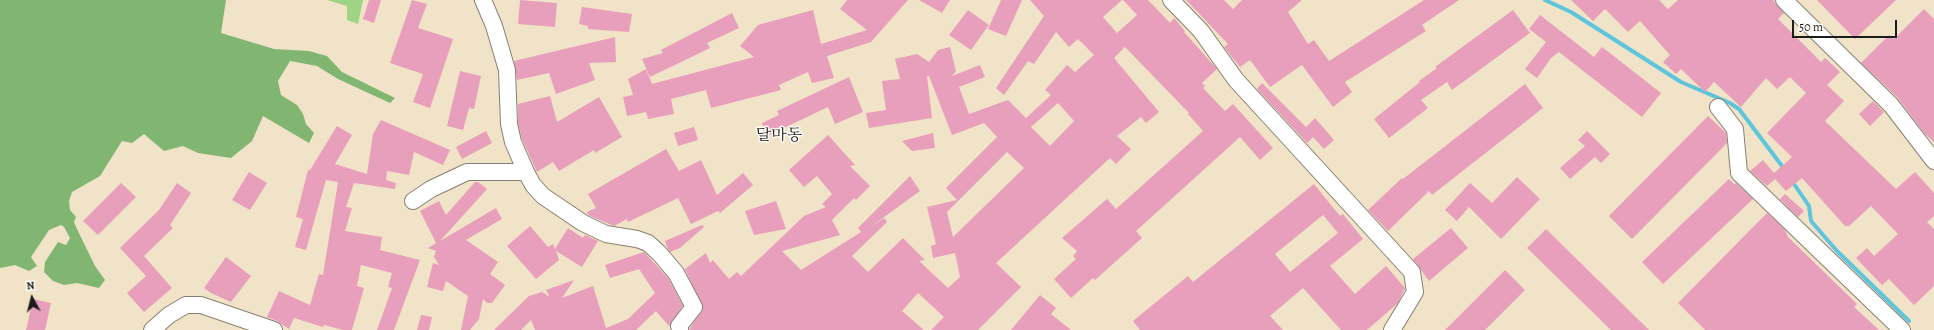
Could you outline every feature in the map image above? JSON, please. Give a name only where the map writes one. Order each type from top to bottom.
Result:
[{"type":"street","points":[[483,0],[494,26],[507,70],[509,124],[513,142],[533,185],[543,196],[583,223],[606,234],[643,241],[648,243],[659,253],[676,273],[694,307],[679,326],[680,330]]},
{"type":"street","points":[[1171,0],[1201,30],[1236,80],[1412,272],[1415,292],[1392,330]]},
{"type":"street","points":[[1784,0],[1890,105],[1934,161]]},
{"type":"street","points":[[1718,108],[1735,129],[1739,173],[1902,330]]},
{"type":"street","points":[[413,201],[431,189],[467,172],[526,172]]},
{"type":"street","points":[[152,330],[169,315],[186,305],[201,305],[274,330]]},
{"type":"green space","points":[[0,0],[226,0],[221,33],[274,49],[309,51],[327,56],[342,72],[395,98],[390,103],[338,79],[317,66],[290,61],[278,81],[281,95],[297,105],[303,114],[306,124],[314,133],[309,143],[263,116],[252,141],[231,158],[198,153],[183,146],[164,151],[144,134],[132,143],[122,141],[100,176],[72,192],[69,201],[70,210],[76,217],[74,222],[77,229],[95,266],[105,280],[99,288],[77,283],[64,285],[53,281],[44,272],[45,262],[58,242],[66,245],[70,238],[64,227],[61,225],[49,230],[31,257],[37,266],[29,271],[15,265],[0,268]]},
{"type":"green space","points":[[327,0],[363,0],[358,24],[347,20],[347,6]]},
{"type":"building","points":[[369,0],[381,0],[374,23],[363,19]]},
{"type":"building","points":[[412,0],[427,4],[418,28],[453,39],[430,108],[413,102],[423,74],[390,63]]},
{"type":"building","points":[[520,0],[557,3],[555,27],[518,24]]},
{"type":"building","points":[[847,0],[908,0],[871,42],[827,56],[834,78],[812,83],[808,72],[779,85],[781,90],[711,108],[706,90],[671,99],[674,114],[648,119],[646,112],[627,116],[623,97],[633,95],[628,79],[646,69],[652,84],[754,57],[740,46],[758,25],[813,10],[821,44],[867,30],[840,9]]},
{"type":"building","points":[[919,0],[950,0],[942,13]]},
{"type":"building","points":[[1001,0],[1022,0],[1006,36],[988,29]]},
{"type":"building","points":[[1030,0],[1122,0],[1103,17],[1117,33],[1137,15],[1123,0],[1148,0],[1170,23],[1174,18],[1185,31],[1184,32],[1217,69],[1202,83],[1205,86],[1203,88],[1225,111],[1233,104],[1273,148],[1260,160],[1240,137],[1136,231],[1142,238],[1095,280],[1093,278],[1071,298],[1054,279],[1076,259],[1073,256],[1077,251],[1062,238],[1107,199],[1116,209],[1203,131],[1188,114],[1189,113],[1125,47],[1114,58],[1159,112],[1146,123],[1141,117],[1117,136],[1131,149],[1116,164],[1110,158],[996,263],[1021,287],[978,330],[931,330],[944,317],[918,293],[902,311],[924,330],[689,330],[703,307],[685,269],[706,253],[710,263],[713,260],[729,279],[737,272],[741,276],[804,216],[826,207],[822,204],[832,194],[817,176],[804,187],[789,170],[828,135],[855,165],[850,166],[870,186],[856,200],[854,198],[832,220],[840,235],[782,251],[801,270],[861,232],[858,228],[910,176],[920,191],[869,228],[884,218],[887,222],[852,256],[868,272],[903,238],[925,260],[919,261],[948,288],[960,277],[955,253],[933,258],[931,246],[936,244],[927,207],[957,200],[946,188],[997,137],[984,123],[952,135],[929,76],[927,76],[932,118],[869,128],[866,113],[886,110],[882,81],[900,79],[895,59],[917,54],[929,62],[938,50],[950,47],[956,71],[952,76],[980,65],[985,77],[959,87],[969,114],[1008,100],[1026,118],[1051,95],[1045,90],[1067,65],[1075,72],[1094,55],[1078,39],[1069,47],[1056,32],[1034,64],[1028,61],[1004,95],[996,88],[1044,16]],"holes":[[[1058,103],[1074,121],[1050,146],[1031,127]],[[1007,152],[1024,168],[953,237],[947,212]]]},
{"type":"building","points":[[1186,0],[1224,0],[1233,9],[1242,0],[1302,0],[1288,12],[1308,44],[1314,40],[1329,61],[1424,0],[1459,0],[1422,25],[1426,31],[1345,82],[1352,92],[1333,107],[1302,65],[1270,87],[1250,60],[1240,67],[1224,47],[1228,44]]},
{"type":"building","points":[[1571,0],[1659,0],[1668,9],[1678,0],[1773,0],[1784,13],[1778,19],[1821,62],[1825,58],[1840,72],[1827,85],[1844,101],[1825,121],[1896,189],[1915,172],[1934,193],[1934,216],[1927,222],[1934,229],[1934,286],[1914,305],[1889,279],[1882,285],[1856,258],[1867,248],[1874,256],[1898,234],[1871,206],[1849,226],[1845,226],[1802,178],[1786,191],[1775,179],[1767,186],[1750,171],[1763,160],[1774,173],[1792,157],[1767,133],[1806,93],[1790,77],[1777,89],[1766,78],[1741,107],[1714,82],[1705,92],[1681,69],[1676,74],[1663,62],[1670,55],[1640,21],[1628,32],[1605,9],[1593,21]]},
{"type":"building","points":[[1817,0],[1896,0],[1855,39]]},
{"type":"building","points":[[582,7],[632,14],[629,32],[588,29],[588,26],[579,24]]},
{"type":"building","points":[[1924,9],[1934,19],[1934,142],[1924,133],[1898,98],[1861,63],[1889,35],[1894,39]]},
{"type":"building","points":[[968,10],[989,25],[971,50],[949,35]]},
{"type":"building","points":[[1513,10],[1530,33],[1452,90],[1447,82],[1421,100],[1428,108],[1389,138],[1374,119],[1420,82],[1419,81],[1437,68],[1435,67]]},
{"type":"building","points":[[732,13],[739,28],[707,43],[710,48],[650,77],[642,59],[663,53],[661,50]]},
{"type":"building","points":[[1540,15],[1594,57],[1602,47],[1661,93],[1642,117],[1559,52],[1551,58],[1537,78],[1525,69],[1546,42],[1529,29]]},
{"type":"building","points":[[615,37],[616,62],[589,63],[595,80],[556,94],[549,73],[517,80],[514,61]]},
{"type":"building","points":[[460,71],[481,76],[474,109],[469,108],[463,130],[447,126]]},
{"type":"building","points":[[849,77],[863,112],[835,124],[828,107],[767,136],[762,123],[779,115],[777,111]]},
{"type":"building","points":[[1262,83],[1306,127],[1315,118],[1334,140],[1324,149],[1313,137],[1307,143],[1257,89]]},
{"type":"building","points":[[1525,84],[1543,108],[1432,195],[1429,191],[1388,231],[1368,210],[1402,178],[1403,179]]},
{"type":"building","points":[[550,96],[557,122],[599,97],[622,137],[595,153],[594,150],[559,171],[553,162],[537,172],[522,139],[518,123],[518,104]]},
{"type":"building","points":[[1873,101],[1884,112],[1870,126],[1859,114]]},
{"type":"building","points":[[1708,116],[1726,133],[1727,143],[1632,239],[1609,216]]},
{"type":"building","points":[[381,120],[450,150],[443,165],[414,152],[409,175],[387,171],[386,180],[396,183],[395,189],[354,183],[346,207],[352,208],[345,231],[382,237],[380,250],[420,260],[394,330],[377,330],[392,288],[388,287],[392,273],[361,265],[357,286],[364,288],[352,330],[343,330],[324,325],[323,327],[294,318],[289,329],[277,321],[267,317],[279,291],[310,305],[319,274],[323,275],[338,182],[326,180],[306,250],[295,247],[303,219],[296,217],[308,170],[310,170],[337,126],[352,135],[335,164],[367,174],[373,134]]},
{"type":"building","points":[[694,127],[698,140],[678,146],[674,133]]},
{"type":"building","points":[[486,131],[492,143],[462,159],[456,147]]},
{"type":"building","points":[[1587,131],[1610,154],[1601,163],[1595,157],[1570,179],[1560,168],[1585,146],[1578,140]]},
{"type":"building","points":[[933,133],[935,148],[912,151],[902,141]]},
{"type":"building","points":[[666,149],[679,171],[701,160],[717,195],[743,173],[753,185],[720,213],[718,211],[691,224],[678,198],[628,222],[627,219],[614,226],[588,215],[587,212],[596,208],[588,194]]},
{"type":"building","points":[[249,172],[267,183],[250,210],[232,200]]},
{"type":"building","points":[[1517,177],[1540,199],[1501,239],[1469,207],[1457,221],[1445,210],[1470,183],[1492,203]]},
{"type":"building","points":[[1729,179],[1734,184],[1736,183],[1753,199],[1663,284],[1642,262]]},
{"type":"building","points":[[475,182],[478,182],[487,189],[440,241],[496,208],[502,219],[466,240],[498,262],[490,274],[505,285],[492,303],[487,303],[483,299],[479,319],[470,330],[461,330],[468,296],[446,281],[443,291],[427,287],[433,263],[439,265],[434,257],[436,251],[428,248],[436,243],[420,211],[439,201],[446,215]]},
{"type":"building","points":[[121,183],[136,197],[98,235],[83,221]]},
{"type":"building","points":[[177,183],[191,193],[170,225],[173,228],[144,256],[172,288],[144,312],[127,293],[146,276],[120,248],[159,210]]},
{"type":"building","points":[[1314,184],[1340,216],[1343,214],[1363,239],[1330,266],[1355,294],[1386,266],[1405,288],[1398,303],[1367,330],[1341,330],[1303,288],[1270,316],[1283,330],[1140,330],[1133,321],[1188,276],[1193,282]],"holes":[[[1323,215],[1338,233],[1290,272],[1275,254]]]},
{"type":"building","points":[[1785,194],[1804,211],[1798,217],[1780,199]]},
{"type":"building","points":[[776,201],[786,229],[754,235],[745,211]]},
{"type":"building","points":[[1767,213],[1785,230],[1788,237],[1857,304],[1854,307],[1879,330],[1705,330],[1678,303]]},
{"type":"building","points":[[702,225],[704,227],[680,248],[670,252],[665,241]]},
{"type":"building","points":[[530,226],[548,247],[553,244],[555,249],[568,228],[583,238],[585,235],[598,241],[582,267],[556,251],[559,260],[536,279],[507,246]]},
{"type":"building","points":[[1451,228],[1468,248],[1429,281],[1413,259]]},
{"type":"building","points":[[1546,229],[1649,330],[1611,330],[1527,248]]},
{"type":"building","points":[[644,252],[668,278],[683,306],[669,326],[656,311],[636,330],[535,330],[531,320],[521,330],[494,330],[529,296],[542,292],[548,296],[549,295],[546,290],[574,280],[562,298],[593,286],[606,328],[628,319],[655,293],[639,269],[610,278],[605,265]]},
{"type":"building","points":[[226,257],[251,276],[231,302],[211,293],[204,288]]},
{"type":"building","points":[[1505,270],[1525,290],[1485,330],[1445,330]]},
{"type":"building","points":[[1040,295],[1056,308],[1051,314],[1071,330],[1011,330]]},
{"type":"building","points":[[33,299],[51,303],[45,330],[26,330]]},
{"type":"building","points":[[421,315],[432,317],[429,330],[417,330]]},
{"type":"waterway","points":[[1545,0],[1571,12],[1681,82],[1730,103],[1739,109],[1785,170]]},
{"type":"waterway","points":[[1792,181],[1809,206],[1811,221],[1837,251],[1909,321]]},
{"type":"district","name":"달마동","points":[[779,136]]}]
